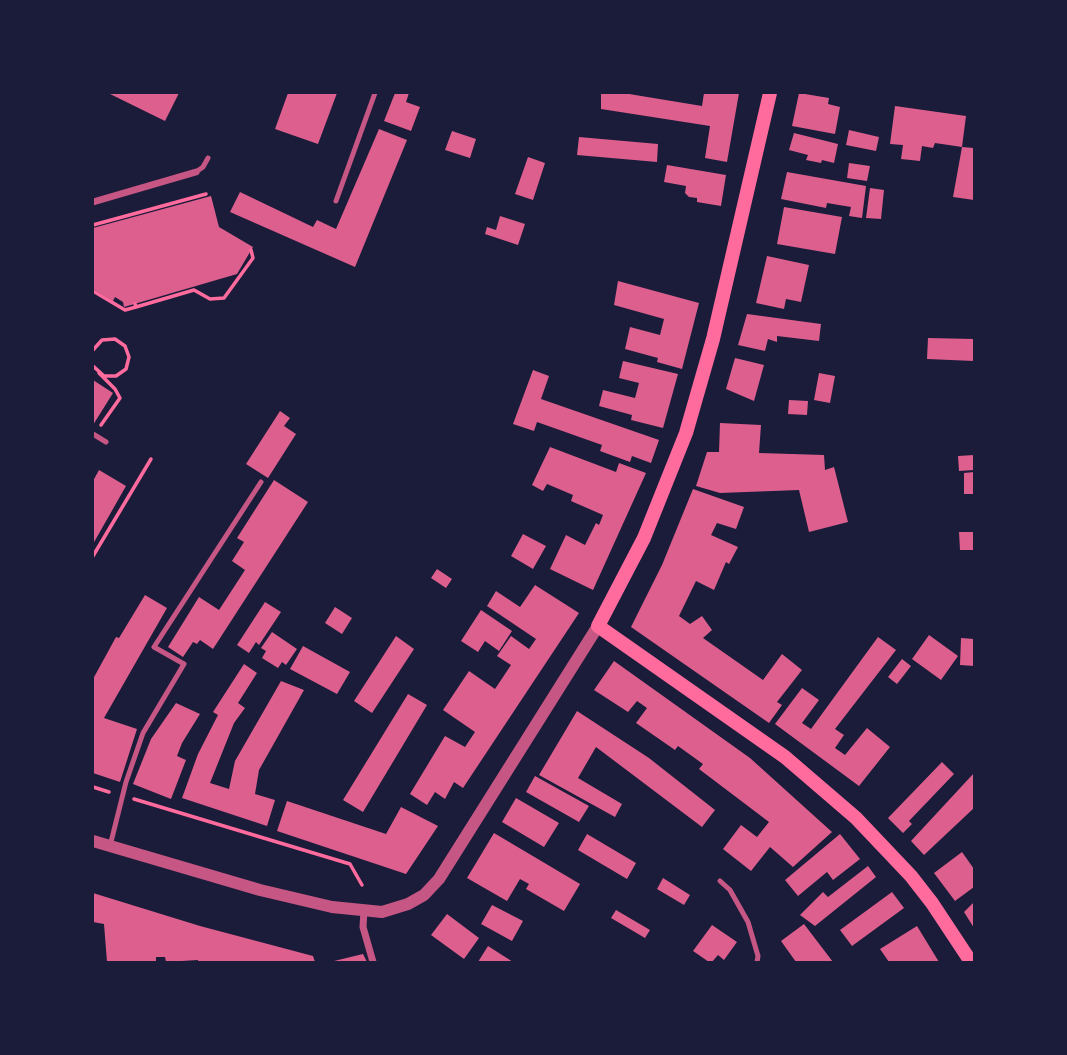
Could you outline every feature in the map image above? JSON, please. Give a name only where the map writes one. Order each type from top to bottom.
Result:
[{"type":"main road","points":[[770,93],[713,339],[686,433],[644,538],[598,626],[785,757],[846,809],[911,876],[971,962]]},
{"type":"street","points":[[93,202],[196,172]]},
{"type":"street","points":[[93,841],[272,893],[332,907],[382,912],[408,904],[424,895],[439,880],[598,626]]},
{"type":"street","points":[[365,910],[363,927],[373,962]]},
{"type":"lane","points":[[336,201],[375,93]]},
{"type":"lane","points":[[196,172],[208,158]]},
{"type":"lane","points":[[95,432],[106,442]]},
{"type":"lane","points":[[110,846],[143,733],[184,664],[155,647],[261,481]]},
{"type":"lane","points":[[720,881],[730,890],[748,922],[758,956],[757,962]]},
{"type":"path","points":[[93,225],[206,194]]},
{"type":"path","points":[[93,290],[125,310],[189,290],[213,300],[224,298],[253,258],[251,250]]},
{"type":"path","points":[[93,349],[96,344],[108,339],[120,342],[128,351],[128,363],[121,373],[110,377],[98,373]]},
{"type":"path","points":[[93,366],[120,398],[95,432]]},
{"type":"path","points":[[93,556],[151,459]]},
{"type":"path","points":[[93,787],[351,864],[362,884]]},
{"type":"building","points":[[108,93],[179,93],[165,121]]},
{"type":"building","points":[[288,93],[337,93],[318,144],[275,129]]},
{"type":"building","points":[[395,93],[409,93],[406,102],[420,107],[411,131],[384,121]]},
{"type":"building","points":[[601,93],[623,93],[702,106],[704,93],[739,93],[727,162],[705,158],[710,126],[601,109]]},
{"type":"building","points":[[799,93],[829,98],[828,104],[840,107],[835,134],[792,126]]},
{"type":"building","points":[[895,106],[966,116],[962,147],[935,143],[933,148],[922,146],[920,161],[901,159],[903,145],[890,144]]},
{"type":"building","points":[[379,129],[407,140],[355,267],[230,212],[240,192],[313,227],[317,220],[336,229]]},
{"type":"building","points":[[849,130],[879,137],[876,151],[846,145]]},
{"type":"building","points":[[452,131],[476,139],[470,158],[445,150]]},
{"type":"building","points":[[794,133],[838,144],[834,163],[806,160],[808,155],[789,150]]},
{"type":"building","points":[[579,137],[658,144],[657,162],[577,155]]},
{"type":"building","points":[[962,147],[974,148],[974,200],[953,197]]},
{"type":"building","points":[[528,157],[545,163],[533,200],[515,194]]},
{"type":"building","points":[[849,163],[870,166],[867,181],[847,178]]},
{"type":"building","points":[[667,165],[726,175],[721,206],[697,202],[697,198],[689,197],[685,193],[686,186],[664,182]]},
{"type":"building","points":[[787,172],[866,186],[862,218],[849,216],[851,207],[827,203],[826,208],[781,199]]},
{"type":"building","points":[[870,188],[884,190],[881,219],[866,218]]},
{"type":"building","points":[[211,196],[219,227],[253,247],[237,274],[124,307],[123,302],[115,297],[113,301],[93,289],[93,228]]},
{"type":"building","points":[[784,207],[842,217],[835,254],[777,244]]},
{"type":"building","points":[[500,216],[525,224],[518,245],[485,234],[487,227],[496,230]]},
{"type":"building","points":[[767,256],[809,265],[801,302],[786,299],[784,309],[756,303]]},
{"type":"building","points":[[618,281],[699,303],[682,369],[657,362],[658,358],[625,349],[630,327],[660,335],[664,319],[614,305]]},
{"type":"building","points":[[747,314],[821,324],[819,341],[777,336],[777,342],[768,339],[765,351],[738,345]]},
{"type":"building","points":[[928,338],[974,339],[974,361],[927,359]]},
{"type":"building","points":[[735,358],[764,365],[754,401],[726,389]]},
{"type":"building","points":[[623,361],[678,374],[663,428],[631,420],[632,415],[599,406],[603,390],[635,398],[639,383],[619,378]]},
{"type":"building","points":[[533,370],[549,376],[541,399],[659,440],[651,463],[632,456],[630,462],[600,451],[602,445],[537,422],[534,431],[513,424]]},
{"type":"building","points":[[819,373],[835,376],[830,403],[814,400]]},
{"type":"building","points":[[93,380],[113,393],[93,425]]},
{"type":"building","points":[[789,400],[808,401],[807,415],[788,414]]},
{"type":"building","points":[[280,411],[290,418],[284,426],[296,434],[268,478],[246,464]]},
{"type":"building","points":[[720,423],[761,425],[759,453],[824,455],[825,470],[834,467],[848,522],[809,532],[799,490],[720,493],[696,486],[707,452],[719,452]]},
{"type":"building","points":[[550,447],[616,472],[619,463],[646,473],[593,590],[550,569],[566,535],[585,545],[603,515],[571,501],[573,495],[547,484],[543,491],[532,485]]},
{"type":"building","points":[[974,455],[974,470],[959,471],[958,456]]},
{"type":"building","points":[[99,470],[126,486],[93,544],[93,481]]},
{"type":"building","points":[[974,472],[974,494],[964,494],[964,473]]},
{"type":"building","points":[[274,480],[308,502],[213,649],[200,640],[197,644],[193,642],[183,657],[168,647],[199,597],[219,610],[245,570],[232,561],[244,542],[237,538]]},
{"type":"building","points":[[693,489],[744,507],[736,529],[717,523],[711,535],[738,547],[729,564],[726,562],[714,590],[696,581],[679,616],[690,624],[702,616],[712,630],[703,638],[763,680],[782,654],[802,670],[777,702],[782,705],[769,723],[631,627],[662,565]]},
{"type":"building","points":[[959,532],[974,532],[974,550],[960,550]]},
{"type":"building","points":[[523,534],[546,546],[533,569],[511,556]]},
{"type":"building","points":[[437,569],[452,579],[446,588],[431,578]]},
{"type":"building","points":[[535,585],[579,613],[463,788],[454,782],[445,799],[435,792],[427,805],[410,794],[445,736],[465,747],[475,732],[443,710],[469,671],[495,689],[511,665],[497,656],[511,636],[529,649],[536,639],[487,606],[496,591],[520,607]]},
{"type":"building","points":[[145,595],[167,608],[104,718],[137,729],[120,782],[93,773],[93,679],[116,637],[119,638]]},
{"type":"building","points":[[265,602],[281,612],[259,645],[256,642],[249,653],[237,645]]},
{"type":"building","points":[[335,607],[352,618],[342,634],[325,623]]},
{"type":"building","points":[[481,610],[512,631],[499,651],[485,641],[478,652],[461,641]]},
{"type":"building","points":[[272,632],[297,649],[286,665],[282,662],[278,668],[262,658],[266,651],[261,648]]},
{"type":"building","points":[[929,635],[958,656],[941,680],[912,659]]},
{"type":"building","points":[[396,636],[414,649],[372,713],[354,701]]},
{"type":"building","points":[[878,637],[896,650],[835,729],[844,735],[835,748],[845,755],[867,728],[890,747],[859,786],[775,724],[802,688],[819,700],[802,723],[811,729]]},
{"type":"building","points":[[961,638],[974,639],[974,666],[960,665]]},
{"type":"building","points":[[303,646],[350,672],[337,694],[290,669]]},
{"type":"building","points":[[902,659],[911,666],[897,684],[888,677]]},
{"type":"building","points":[[614,661],[750,758],[832,832],[793,867],[770,847],[751,871],[723,849],[741,825],[757,837],[769,822],[699,769],[703,764],[678,746],[675,750],[636,723],[647,708],[637,701],[628,712],[594,690]]},
{"type":"building","points":[[244,664],[257,673],[238,703],[245,708],[234,723],[210,783],[229,789],[235,761],[281,681],[304,690],[259,770],[255,794],[275,800],[267,826],[182,798],[198,754],[218,715],[213,712]]},
{"type":"building","points":[[408,694],[427,705],[363,812],[343,800]]},
{"type":"building","points":[[176,703],[200,714],[177,756],[186,760],[171,799],[133,784],[151,739]]},
{"type":"building","points":[[577,711],[649,758],[715,810],[702,827],[596,747],[578,778],[622,804],[615,817],[539,775]]},
{"type":"building","points":[[942,762],[954,774],[909,821],[912,824],[903,833],[888,818]]},
{"type":"building","points":[[974,773],[974,808],[924,855],[911,841]]},
{"type":"building","points":[[535,776],[589,806],[579,822],[526,792]]},
{"type":"building","points":[[516,798],[559,823],[544,847],[502,822]]},
{"type":"building","points":[[287,801],[386,834],[401,807],[438,826],[406,874],[277,831]]},
{"type":"building","points":[[494,833],[580,884],[564,911],[526,889],[529,884],[520,879],[507,901],[467,878]]},
{"type":"building","points":[[587,834],[636,863],[627,879],[578,850]]},
{"type":"building","points":[[840,834],[860,859],[833,880],[827,872],[798,896],[785,880]]},
{"type":"building","points":[[962,852],[974,869],[974,887],[955,901],[934,873]]},
{"type":"building","points":[[868,866],[876,877],[815,926],[800,915],[823,892],[828,897]]},
{"type":"building","points":[[663,878],[690,895],[684,905],[657,889]]},
{"type":"building","points":[[892,892],[904,908],[852,946],[840,930]]},
{"type":"building","points":[[93,893],[200,926],[313,956],[315,962],[166,962],[165,957],[156,957],[156,962],[107,962],[104,924],[93,922]]},
{"type":"building","points":[[974,902],[974,928],[964,912]]},
{"type":"building","points":[[492,905],[523,921],[512,941],[481,924]]},
{"type":"building","points":[[616,910],[650,930],[645,938],[611,918]]},
{"type":"building","points":[[447,914],[479,938],[464,959],[431,935]]},
{"type":"building","points":[[804,924],[833,962],[796,962],[781,941]]},
{"type":"building","points":[[712,925],[737,942],[724,960],[718,955],[709,962],[693,951]]},
{"type":"building","points":[[917,926],[939,962],[889,962],[880,949]]},
{"type":"building","points":[[488,946],[513,962],[478,962]]},
{"type":"building","points":[[363,954],[367,962],[334,962],[334,961]]}]
